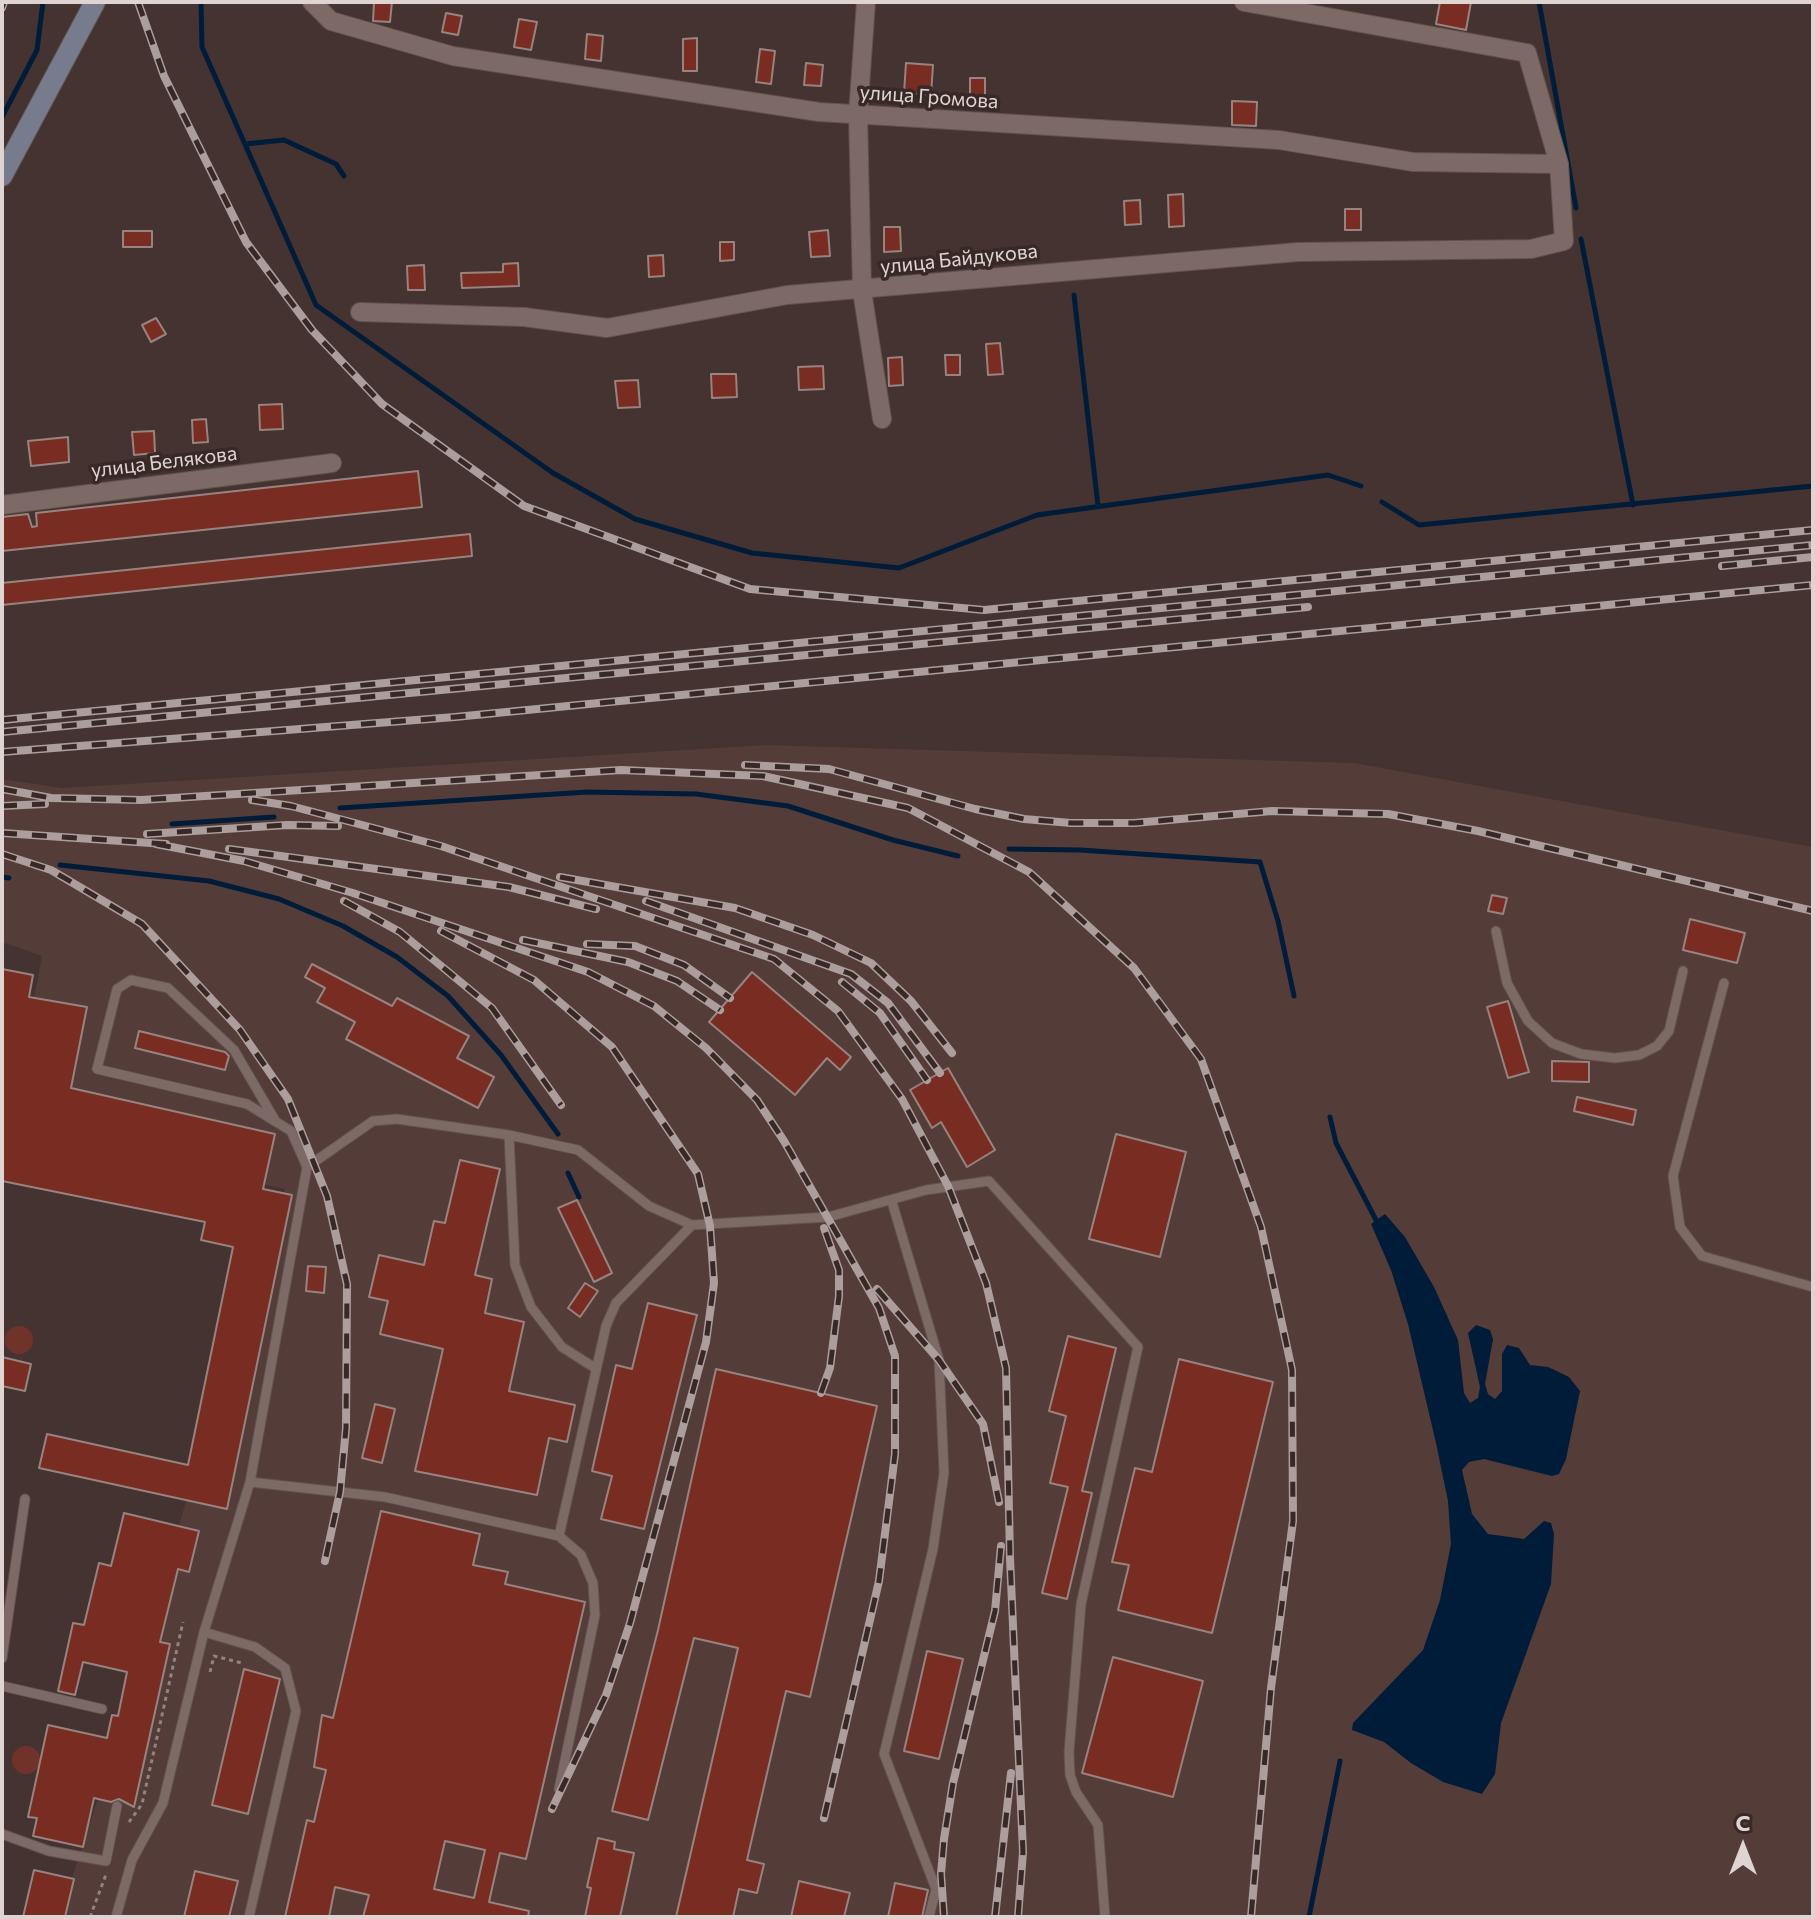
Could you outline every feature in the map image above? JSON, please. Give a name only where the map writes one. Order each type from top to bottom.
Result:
[{"type":"main road","points":[[2,176],[95,2]]},
{"type":"street","name":"улица Громова","points":[[312,2],[331,21],[453,56],[819,112],[1279,140],[1413,162],[1559,164]]},
{"type":"street","points":[[866,2],[858,114],[862,291],[882,419]]},
{"type":"street","points":[[1244,2],[1527,53],[1559,164]]},
{"type":"street","name":"улица Байдукова","points":[[360,312],[524,317],[607,328],[787,295],[1282,253],[1531,249],[1564,241],[1559,164]]},
{"type":"street","name":"улица Белякова","points":[[2,505],[332,463]]},
{"type":"lane","points":[[1496,931],[1507,983],[1528,1021],[1552,1043],[1581,1054],[1615,1058],[1639,1055],[1657,1046],[1669,1031],[1683,971]]},
{"type":"lane","points":[[116,1917],[132,1860],[163,1803],[204,1632],[250,1482],[307,1167],[291,1131],[276,1122],[247,1104],[97,1069],[117,989],[131,980],[168,988],[234,1050],[276,1122]]},
{"type":"lane","points":[[1724,983],[1673,1176],[1680,1227],[1702,1256],[1813,1287]]},
{"type":"lane","points":[[307,1167],[373,1121],[397,1119],[509,1135],[578,1150],[649,1206],[692,1225],[788,1222],[892,1202],[926,1190],[989,1181],[1138,1347],[1081,1604],[1069,1752],[1070,1775],[1076,1792],[1098,1825],[1105,1917]]},
{"type":"lane","points":[[509,1135],[515,1265],[531,1307],[562,1347],[595,1368]]},
{"type":"lane","points":[[892,1202],[939,1360],[944,1473],[933,1549],[884,1754],[936,1889],[929,1917]]},
{"type":"lane","points":[[559,1536],[595,1368],[616,1303],[692,1225]]},
{"type":"lane","points":[[250,1482],[385,1497],[559,1536],[581,1555],[593,1583],[595,1615],[559,1789]]},
{"type":"lane","points":[[2,1658],[25,1499]]},
{"type":"lane","points":[[204,1632],[255,1647],[285,1668],[296,1711],[249,1917]]},
{"type":"lane","points":[[2,1686],[102,1709]]},
{"type":"lane","points":[[2,1834],[49,1851],[106,1861],[117,1806]]},
{"type":"path","points":[[124,1829],[142,1804],[183,1622]]},
{"type":"path","points":[[90,1917],[107,1870]]},
{"type":"shaded area","points":[[766,745],[1354,763],[1813,847],[1813,1917],[59,1917],[126,1714],[184,1508],[285,1189],[9,1132],[42,956],[2,942],[2,779],[62,788]]},
{"type":"shaded area","points":[[19,1326],[29,1330],[33,1340],[29,1350],[19,1354],[9,1350],[5,1340],[9,1330]]},
{"type":"shaded area","points":[[26,1746],[36,1750],[40,1760],[36,1770],[26,1774],[16,1770],[12,1760],[16,1750]]},
{"type":"water","points":[[1385,1214],[1405,1237],[1434,1287],[1458,1340],[1464,1393],[1470,1403],[1478,1398],[1480,1387],[1468,1333],[1476,1325],[1490,1330],[1493,1339],[1485,1384],[1488,1394],[1495,1399],[1502,1391],[1502,1354],[1507,1345],[1519,1348],[1530,1365],[1548,1367],[1569,1377],[1580,1391],[1566,1459],[1559,1474],[1552,1476],[1484,1459],[1469,1462],[1462,1470],[1472,1514],[1488,1534],[1524,1539],[1544,1521],[1551,1523],[1554,1534],[1551,1584],[1501,1723],[1495,1774],[1482,1794],[1443,1782],[1384,1742],[1352,1730],[1353,1723],[1423,1650],[1440,1600],[1451,1544],[1448,1501],[1408,1324],[1391,1270],[1371,1224]]},
{"type":"building","points":[[374,2],[392,2],[390,22],[373,21]]},
{"type":"building","points":[[1440,2],[1471,2],[1466,30],[1436,24]]},
{"type":"building","points":[[446,13],[462,16],[458,35],[442,32]]},
{"type":"building","points":[[519,19],[537,22],[531,50],[514,47]]},
{"type":"building","points":[[587,34],[603,36],[601,61],[585,59]]},
{"type":"building","points":[[697,38],[697,71],[683,71],[683,39]]},
{"type":"building","points":[[760,49],[775,51],[771,84],[756,82]]},
{"type":"building","points":[[806,63],[823,65],[821,86],[804,85]]},
{"type":"building","points":[[906,63],[933,65],[931,95],[904,93]]},
{"type":"building","points":[[970,78],[985,78],[985,100],[970,100]]},
{"type":"building","points":[[1232,101],[1257,102],[1256,126],[1232,125]]},
{"type":"building","points":[[1183,194],[1184,226],[1169,227],[1168,195]]},
{"type":"building","points":[[1140,200],[1141,224],[1125,225],[1124,201]]},
{"type":"building","points":[[1345,209],[1361,209],[1361,230],[1345,230]]},
{"type":"building","points":[[884,227],[900,227],[901,251],[884,252]]},
{"type":"building","points":[[828,230],[830,256],[811,257],[809,232]]},
{"type":"building","points":[[123,231],[152,231],[152,247],[123,247]]},
{"type":"building","points":[[720,242],[734,242],[734,260],[720,261]]},
{"type":"building","points":[[663,255],[664,276],[649,277],[648,256]]},
{"type":"building","points":[[518,263],[519,286],[462,288],[461,273],[503,272],[503,264]]},
{"type":"building","points":[[424,265],[425,290],[408,290],[407,266]]},
{"type":"building","points":[[156,318],[166,334],[151,342],[142,325]]},
{"type":"building","points":[[1000,343],[1003,374],[988,375],[986,344]]},
{"type":"building","points":[[945,355],[960,355],[960,375],[946,375]]},
{"type":"building","points":[[902,357],[903,385],[889,386],[888,358]]},
{"type":"building","points":[[823,366],[824,389],[799,390],[798,367]]},
{"type":"building","points":[[711,374],[736,374],[737,397],[712,398]]},
{"type":"building","points":[[638,380],[640,407],[618,408],[615,381]]},
{"type":"building","points":[[282,404],[283,429],[260,430],[259,405]]},
{"type":"building","points":[[206,419],[208,442],[193,443],[192,420]]},
{"type":"building","points":[[154,431],[155,453],[134,455],[132,432]]},
{"type":"building","points":[[68,437],[69,462],[31,466],[28,441]]},
{"type":"building","points":[[418,471],[422,507],[2,551],[2,517],[28,514],[32,527],[37,526],[36,513]]},
{"type":"building","points":[[470,534],[472,556],[2,605],[2,583]]},
{"type":"building","points":[[1492,895],[1507,898],[1503,914],[1488,911]]},
{"type":"building","points":[[1690,919],[1745,933],[1737,963],[1683,950]]},
{"type":"building","points":[[312,964],[392,1006],[397,998],[469,1036],[457,1058],[494,1077],[478,1108],[346,1039],[355,1022],[317,1002],[325,988],[305,977]]},
{"type":"building","points":[[2,969],[33,975],[29,997],[87,1007],[71,1088],[275,1134],[263,1189],[292,1195],[227,1509],[39,1468],[47,1434],[188,1465],[233,1247],[201,1240],[205,1222],[2,1181]]},
{"type":"building","points":[[752,972],[851,1057],[840,1070],[827,1058],[795,1095],[709,1022]]},
{"type":"building","points":[[1508,1001],[1529,1072],[1508,1078],[1487,1007]]},
{"type":"building","points":[[139,1031],[225,1052],[229,1056],[225,1070],[135,1048]]},
{"type":"building","points":[[1552,1061],[1589,1062],[1589,1082],[1552,1081]]},
{"type":"building","points":[[948,1068],[995,1150],[967,1167],[941,1122],[932,1128],[910,1090]]},
{"type":"building","points":[[1577,1097],[1636,1110],[1633,1125],[1574,1111]]},
{"type":"building","points":[[1116,1134],[1186,1152],[1160,1257],[1089,1239]]},
{"type":"building","points":[[460,1160],[500,1169],[475,1275],[492,1279],[485,1313],[524,1322],[509,1391],[575,1405],[567,1442],[549,1438],[537,1495],[415,1471],[443,1349],[380,1334],[388,1301],[369,1297],[379,1255],[424,1265],[434,1221],[445,1223]]},
{"type":"building","points":[[577,1200],[612,1273],[594,1282],[558,1208]]},
{"type":"building","points":[[308,1266],[326,1267],[324,1293],[306,1291]]},
{"type":"building","points":[[585,1283],[598,1291],[580,1317],[568,1308]]},
{"type":"building","points":[[648,1303],[697,1315],[644,1529],[601,1519],[612,1476],[592,1471],[616,1365],[632,1369]]},
{"type":"building","points":[[1068,1336],[1116,1348],[1082,1491],[1092,1493],[1067,1599],[1042,1593],[1068,1487],[1050,1483],[1066,1416],[1049,1411]]},
{"type":"building","points":[[2,1357],[31,1364],[25,1391],[2,1386]]},
{"type":"building","points":[[1179,1359],[1273,1382],[1212,1633],[1118,1610],[1129,1565],[1112,1562],[1135,1468],[1152,1472]]},
{"type":"building","points":[[716,1369],[877,1406],[810,1697],[786,1691],[747,1860],[764,1864],[757,1893],[739,1889],[733,1917],[676,1917],[738,1648],[694,1638],[648,1820],[612,1811],[658,1630]]},
{"type":"building","points":[[375,1404],[395,1409],[382,1463],[362,1458]]},
{"type":"building","points":[[381,1511],[480,1534],[473,1565],[508,1572],[505,1584],[585,1602],[526,1859],[500,1853],[489,1902],[529,1911],[528,1917],[363,1917],[369,1895],[335,1887],[329,1917],[285,1917],[307,1820],[314,1822],[326,1770],[314,1767],[322,1715],[333,1718]],"holes":[[[445,1841],[485,1850],[474,1898],[434,1889]]]},
{"type":"building","points":[[124,1513],[199,1531],[189,1572],[178,1569],[160,1642],[170,1644],[134,1807],[119,1799],[111,1802],[94,1798],[83,1847],[33,1836],[37,1818],[28,1817],[48,1725],[107,1738],[112,1715],[118,1716],[127,1672],[83,1662],[75,1695],[58,1691],[73,1623],[84,1625],[99,1563],[111,1566]]},
{"type":"building","points":[[927,1651],[963,1659],[939,1759],[904,1751]]},
{"type":"building","points":[[1113,1657],[1203,1681],[1173,1797],[1082,1773]]},
{"type":"building","points":[[244,1669],[280,1679],[248,1814],[212,1805]]},
{"type":"building","points":[[598,1838],[615,1842],[614,1849],[634,1853],[620,1917],[585,1917],[591,1888],[587,1887]]},
{"type":"building","points":[[34,1870],[74,1879],[65,1917],[23,1917]]},
{"type":"building","points":[[195,1871],[238,1881],[229,1917],[184,1917]]},
{"type":"building","points":[[799,1881],[850,1893],[844,1917],[791,1917]]},
{"type":"building","points":[[895,1883],[928,1890],[922,1917],[888,1917]]},
{"type":"waterway","points":[[2,117],[37,50],[43,2]]},
{"type":"waterway","points":[[201,2],[202,47],[316,305],[553,473],[635,519],[752,553],[899,568],[1037,515],[1328,475],[1361,486]]},
{"type":"waterway","points":[[1539,2],[1576,208]]},
{"type":"waterway","points":[[245,144],[284,140],[336,164],[344,176]]},
{"type":"waterway","points":[[1581,239],[1633,505]]},
{"type":"waterway","points":[[1074,295],[1098,506]]},
{"type":"waterway","points":[[1382,502],[1419,525],[1813,486]]},
{"type":"waterway","points":[[340,808],[587,792],[696,794],[788,806],[893,840],[958,856]]},
{"type":"waterway","points":[[172,824],[274,817]]},
{"type":"waterway","points":[[1009,849],[1080,850],[1260,862],[1278,921],[1294,996]]},
{"type":"waterway","points":[[60,865],[209,881],[279,899],[343,926],[397,957],[448,996],[501,1055],[558,1134]]},
{"type":"waterway","points":[[2,877],[9,878]]},
{"type":"waterway","points":[[1330,1117],[1336,1143],[1376,1220]]},
{"type":"waterway","points":[[568,1173],[579,1197]]},
{"type":"waterway","points":[[1309,1917],[1340,1761]]},
{"type":"railway","points":[[2,8],[4,2]]},
{"type":"railway","points":[[138,2],[164,76],[246,242],[312,330],[382,404],[524,506],[750,589],[984,610],[1813,530]]},
{"type":"railway","points":[[2,720],[1813,545]]},
{"type":"railway","points":[[1722,566],[1813,557]]},
{"type":"railway","points":[[2,752],[455,717],[1813,585]]},
{"type":"railway","points":[[2,732],[1308,607]]},
{"type":"railway","points":[[745,765],[829,769],[975,809],[1024,819],[1071,823],[1134,823],[1272,811],[1388,814],[1478,831],[1813,911]]},
{"type":"railway","points":[[2,789],[51,798],[141,800],[621,770],[763,776],[908,808],[1029,872],[1134,968],[1201,1059],[1261,1227],[1292,1370],[1293,1521],[1271,1688],[1251,1917]]},
{"type":"railway","points":[[252,800],[291,806],[441,846],[774,959],[838,1011],[902,1099],[948,1186],[986,1283],[1006,1368],[1010,1558],[1023,1852],[1018,1917]]},
{"type":"railway","points":[[2,806],[45,804]]},
{"type":"railway","points":[[147,834],[287,825],[338,826]]},
{"type":"railway","points":[[2,833],[166,844]]},
{"type":"railway","points":[[156,844],[244,861],[353,893],[588,972],[654,1006],[706,1048],[757,1100],[784,1141],[879,1308],[895,1356],[895,1454],[879,1581],[824,1818]]},
{"type":"railway","points":[[229,849],[509,887],[596,909]]},
{"type":"railway","points":[[2,854],[51,870],[142,924],[240,1030],[288,1099],[327,1196],[347,1284],[346,1428],[340,1492],[325,1561]]},
{"type":"railway","points":[[560,877],[735,908],[813,935],[871,963],[911,1001],[952,1053]]},
{"type":"railway","points":[[344,901],[400,932],[492,1008],[561,1105]]},
{"type":"railway","points":[[646,901],[851,974],[888,1003],[940,1073]]},
{"type":"railway","points":[[441,931],[534,980],[612,1047],[698,1174],[710,1226],[714,1283],[706,1342],[630,1623],[606,1695],[552,1809]]},
{"type":"railway","points":[[523,940],[628,962],[677,981],[720,1010]]},
{"type":"railway","points":[[587,944],[635,946],[684,965],[730,998]]},
{"type":"railway","points":[[842,982],[880,1013],[927,1080]]},
{"type":"railway","points":[[821,1393],[830,1368],[839,1296],[839,1270],[824,1228]]},
{"type":"railway","points":[[877,1289],[939,1360],[983,1424],[999,1502]]},
{"type":"railway","points":[[944,1917],[941,1874],[944,1839],[953,1783],[995,1611],[1001,1546]]},
{"type":"railway","points":[[995,1917],[1011,1773]]}]
